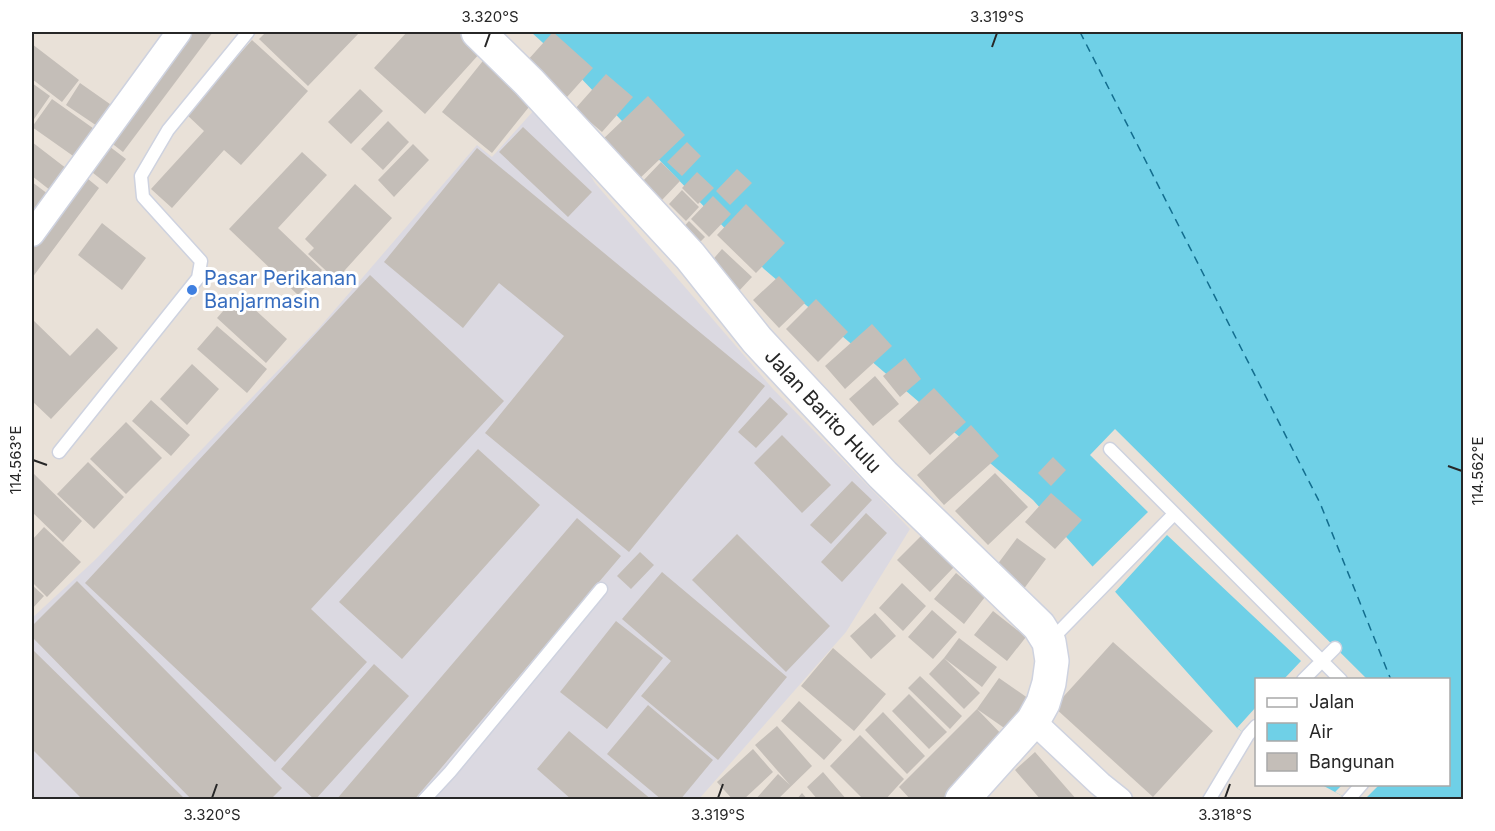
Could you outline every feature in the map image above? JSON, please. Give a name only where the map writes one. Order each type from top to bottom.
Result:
[{"type":"street","points":[[32,234],[179,32]]},
{"type":"street","name":"Jalan Barito Hulu","points":[[478,32],[529,82],[690,256],[757,340],[875,467],[1012,598],[1039,626],[1049,642]]},
{"type":"street","points":[[962,800],[1033,721],[1049,683],[1052,661],[1049,642]]},
{"type":"street","points":[[1033,721],[1120,800]]},
{"type":"lane","points":[[59,452],[198,278],[201,261],[144,197],[141,176],[168,130],[248,32]]},
{"type":"lane","points":[[1110,449],[1339,678]]},
{"type":"lane","points":[[1049,642],[1174,514]]},
{"type":"lane","points":[[424,800],[450,772],[601,589]]},
{"type":"lane","points":[[1305,678],[1335,648]]},
{"type":"lane","points":[[1209,800],[1248,735],[1255,728]]},
{"type":"lane","points":[[1348,800],[1360,786]]},
{"type":"shaded area","points":[[544,99],[595,183],[773,389],[910,529],[846,632],[699,799],[32,800],[32,618],[95,560],[319,328],[477,145],[492,157]]},
{"type":"water","points":[[531,32],[1463,32],[1463,799],[1348,799],[1324,786],[1450,786],[1450,678],[1255,678],[1255,740],[1237,728],[1033,500],[764,269],[575,72]]},
{"type":"pier","points":[[1115,429],[1366,678],[1285,678],[1301,661],[1167,535],[1114,593],[1091,568],[1148,512],[1090,455]]},
{"type":"pier","points":[[1255,708],[1255,740],[1237,728]]},
{"type":"pier","points":[[1341,786],[1378,786],[1365,799],[1348,799],[1335,792]]},
{"type":"building","points":[[185,32],[213,32],[123,152],[105,138]]},
{"type":"building","points":[[266,32],[360,32],[308,86],[259,39]]},
{"type":"building","points":[[407,32],[458,32],[481,52],[425,114],[374,68]]},
{"type":"building","points":[[553,32],[593,68],[567,97],[527,61]]},
{"type":"building","points":[[252,40],[308,91],[241,165],[224,150],[172,208],[151,189],[204,131],[186,114]]},
{"type":"building","points":[[32,44],[79,80],[62,102],[32,79]]},
{"type":"building","points":[[486,57],[537,97],[492,153],[442,112]]},
{"type":"building","points":[[606,74],[633,97],[602,132],[575,109]]},
{"type":"building","points":[[32,83],[50,96],[32,122]]},
{"type":"building","points":[[80,83],[117,109],[103,130],[66,105]]},
{"type":"building","points":[[360,89],[383,111],[351,144],[328,122]]},
{"type":"building","points":[[648,96],[685,135],[637,181],[600,142]]},
{"type":"building","points":[[52,99],[97,131],[76,158],[32,127]]},
{"type":"building","points":[[388,121],[409,142],[383,170],[361,149]]},
{"type":"building","points":[[523,127],[592,192],[568,217],[499,152]]},
{"type":"building","points":[[101,140],[126,159],[107,184],[83,165]]},
{"type":"building","points":[[32,142],[71,172],[55,194],[32,176]]},
{"type":"building","points":[[687,142],[701,156],[682,176],[667,162]]},
{"type":"building","points":[[413,144],[429,160],[394,197],[378,180]]},
{"type":"building","points":[[477,148],[765,386],[629,552],[485,433],[564,336],[499,283],[463,328],[384,262]]},
{"type":"building","points":[[302,152],[327,175],[278,228],[322,270],[298,295],[229,229]]},
{"type":"building","points":[[661,162],[680,181],[662,200],[642,182]]},
{"type":"building","points":[[737,169],[752,183],[730,205],[716,191]]},
{"type":"building","points":[[697,172],[714,188],[698,204],[682,188]]},
{"type":"building","points":[[82,174],[99,188],[32,278],[32,241]]},
{"type":"building","points":[[32,182],[52,197],[32,224]]},
{"type":"building","points":[[355,184],[392,218],[336,280],[308,254],[314,248],[305,239]]},
{"type":"building","points":[[682,190],[699,207],[686,221],[669,204]]},
{"type":"building","points":[[713,196],[731,214],[709,237],[691,219]]},
{"type":"building","points":[[746,204],[785,243],[756,273],[717,235]]},
{"type":"building","points":[[689,221],[705,237],[694,248],[678,233]]},
{"type":"building","points":[[102,223],[146,258],[122,290],[78,255]]},
{"type":"building","points":[[722,249],[752,277],[738,292],[709,264]]},
{"type":"building","points":[[370,275],[504,401],[311,609],[367,662],[275,762],[85,583]]},
{"type":"building","points":[[779,276],[805,303],[779,328],[753,300]]},
{"type":"building","points":[[238,294],[287,339],[266,363],[217,318]]},
{"type":"building","points":[[816,299],[848,332],[818,362],[786,329]]},
{"type":"building","points":[[32,319],[70,356],[97,328],[118,348],[51,419],[32,401]]},
{"type":"building","points":[[872,324],[892,346],[845,389],[825,366]]},
{"type":"building","points":[[217,326],[267,369],[247,393],[197,349]]},
{"type":"building","points":[[905,358],[921,379],[900,397],[883,376]]},
{"type":"building","points":[[192,364],[219,389],[187,425],[160,399]]},
{"type":"building","points":[[875,376],[899,404],[873,426],[849,399]]},
{"type":"building","points":[[934,388],[966,422],[930,455],[898,421]]},
{"type":"building","points":[[770,397],[788,414],[756,448],[738,432]]},
{"type":"building","points":[[151,400],[190,435],[171,456],[132,421]]},
{"type":"building","points":[[126,422],[162,458],[126,494],[90,459]]},
{"type":"building","points":[[971,425],[999,456],[944,505],[917,475]]},
{"type":"building","points":[[782,435],[831,485],[802,513],[754,463]]},
{"type":"building","points":[[478,449],[540,505],[402,659],[339,602]]},
{"type":"building","points":[[1053,457],[1066,470],[1051,486],[1038,473]]},
{"type":"building","points":[[88,462],[124,497],[94,529],[57,494]]},
{"type":"building","points":[[32,472],[82,521],[63,542],[32,512]]},
{"type":"building","points":[[995,473],[1028,507],[988,545],[955,511]]},
{"type":"building","points":[[852,481],[872,500],[831,544],[810,525]]},
{"type":"building","points":[[1051,493],[1082,520],[1055,549],[1025,522]]},
{"type":"building","points":[[866,513],[887,533],[842,582],[821,562]]},
{"type":"building","points":[[577,518],[621,556],[414,800],[336,800]]},
{"type":"building","points":[[44,527],[81,562],[47,597],[32,582],[32,540]]},
{"type":"building","points":[[737,534],[830,626],[786,672],[692,580]]},
{"type":"building","points":[[921,536],[954,567],[930,592],[897,560]]},
{"type":"building","points":[[1017,538],[1046,559],[1023,590],[994,569]]},
{"type":"building","points":[[640,552],[654,565],[631,589],[617,576]]},
{"type":"building","points":[[662,572],[787,677],[718,760],[641,696],[671,661],[622,619]]},
{"type":"building","points":[[956,573],[985,597],[964,624],[934,599]]},
{"type":"building","points":[[77,581],[282,788],[270,800],[192,800],[32,637],[32,626]]},
{"type":"building","points":[[902,583],[926,606],[903,631],[879,608]]},
{"type":"building","points":[[32,585],[44,596],[32,609]]},
{"type":"building","points":[[932,610],[957,632],[933,659],[908,637]]},
{"type":"building","points":[[993,611],[1026,637],[1007,661],[974,635]]},
{"type":"building","points":[[875,613],[896,636],[871,659],[850,636]]},
{"type":"building","points":[[616,621],[663,658],[607,729],[560,692]]},
{"type":"building","points":[[959,638],[997,667],[982,687],[944,658]]},
{"type":"building","points":[[1113,642],[1213,731],[1153,797],[1054,707]]},
{"type":"building","points":[[833,648],[886,694],[854,731],[801,686]]},
{"type":"building","points":[[32,649],[186,800],[83,800],[32,749]]},
{"type":"building","points":[[944,658],[980,693],[964,709],[929,674]]},
{"type":"building","points":[[374,664],[409,696],[315,800],[281,769]]},
{"type":"building","points":[[920,676],[962,716],[950,729],[908,688]]},
{"type":"building","points":[[999,678],[1032,701],[1010,732],[977,709]]},
{"type":"building","points":[[909,694],[947,732],[929,749],[892,711]]},
{"type":"building","points":[[799,701],[842,740],[824,760],[781,721]]},
{"type":"building","points":[[648,705],[713,760],[680,800],[662,800],[607,754]]},
{"type":"building","points":[[977,709],[1009,742],[952,800],[911,800],[899,787]]},
{"type":"building","points":[[883,712],[925,756],[907,774],[865,730]]},
{"type":"building","points":[[777,726],[812,766],[777,800],[755,800],[778,774],[790,785],[755,745]]},
{"type":"building","points":[[569,731],[652,800],[572,800],[537,769]]},
{"type":"building","points":[[860,735],[904,779],[885,800],[864,800],[830,766]]},
{"type":"building","points":[[753,749],[773,772],[743,800],[733,800],[717,782]]},
{"type":"building","points":[[1035,752],[1077,800],[1041,800],[1015,770]]},
{"type":"building","points":[[823,772],[847,800],[818,800],[807,787]]},
{"type":"building","points":[[802,793],[808,800],[796,800]]},
{"type":"ferry route","points":[[1080,32],[1320,503],[1390,678]]},
{"type":"place","name":"Pasar Perikanan Banjarmasin","points":[[192,290]]}]
